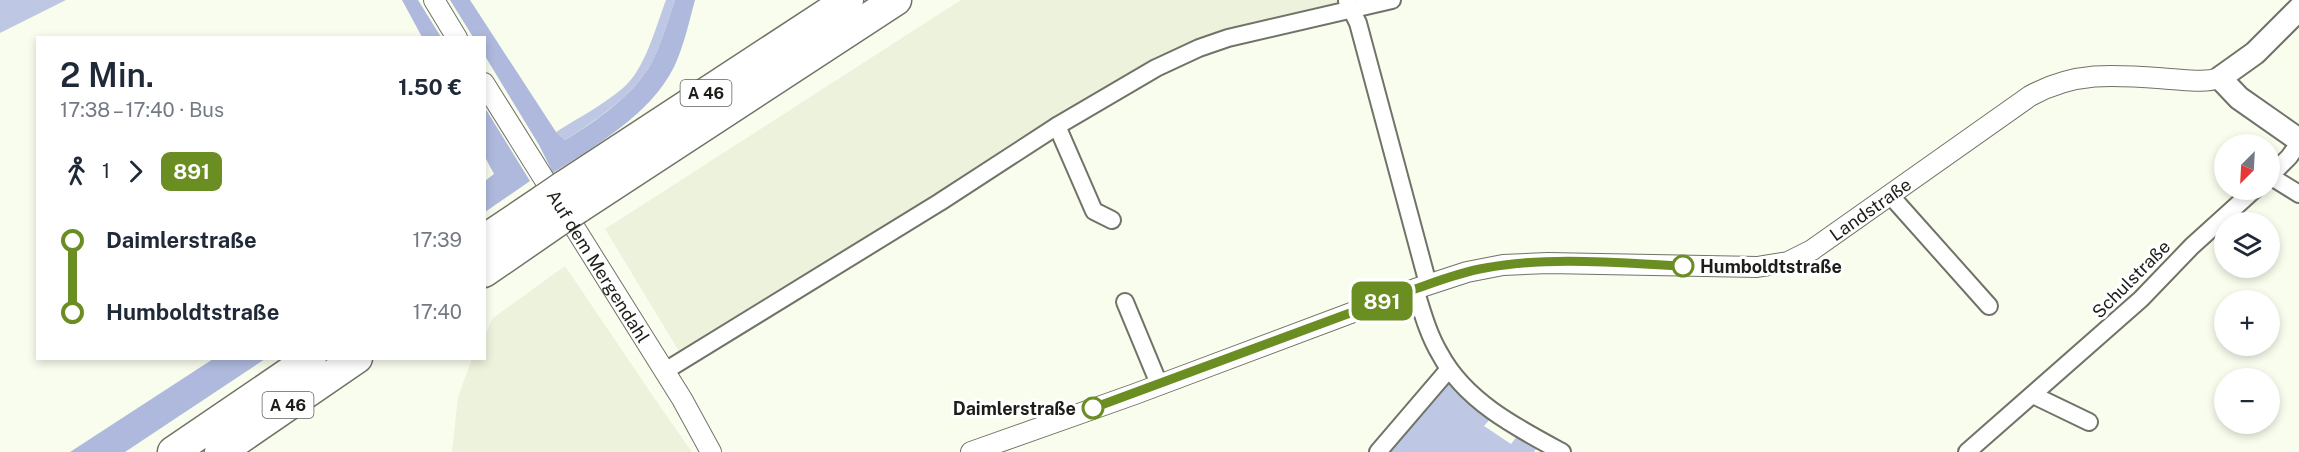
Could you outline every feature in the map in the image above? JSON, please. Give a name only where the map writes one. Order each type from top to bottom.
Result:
[{"type":"highway","name":"A 46","points":[[486,270],[561,204],[848,0]]},
{"type":"highway","name":"A 46","points":[[486,239],[561,204],[896,0]]},
{"type":"highway","name":"A 46","points":[[173,452],[308,360]]},
{"type":"highway","name":"A 46","points":[[219,452],[354,360]]},
{"type":"main road","name":"Landstraße","points":[[2220,78],[2245,61],[2299,9]]},
{"type":"main road","points":[[2220,78],[2239,98],[2299,141]]},
{"type":"street","points":[[434,0],[456,36]]},
{"type":"street","points":[[664,371],[940,202],[1057,126],[1156,68],[1199,48],[1242,34],[1349,5],[1392,0]]},
{"type":"street","points":[[1349,5],[1358,23],[1434,344],[1449,369],[1477,398],[1519,429],[1562,452]]},
{"type":"street","name":"Landstraße","points":[[971,452],[1421,286],[1467,272],[1517,264],[1615,262],[1757,267],[1796,259],[2030,96],[2051,86],[2080,77],[2103,75],[2203,81],[2220,78]]},
{"type":"street","name":"Auf dem Mergendahl","points":[[486,85],[664,371],[711,452]]},
{"type":"street","points":[[1057,126],[1094,211],[1112,220]]},
{"type":"street","points":[[2280,166],[2299,141]]},
{"type":"street","points":[[2280,182],[2299,194]]},
{"type":"street","points":[[1890,195],[1989,306]]},
{"type":"street","name":"Schulstraße","points":[[1967,452],[2141,300],[2192,246],[2243,200]]},
{"type":"street","points":[[1125,302],[1159,384]]},
{"type":"street","points":[[1378,452],[1449,369]]},
{"type":"street","points":[[2033,395],[2089,422]]},
{"type":"shaded area","points":[[0,0],[66,0],[0,33]]},
{"type":"shaded area","points":[[402,0],[418,0],[440,36],[421,36]]},
{"type":"shaded area","points":[[450,0],[470,0],[556,132],[565,140],[613,106],[645,74],[659,47],[675,0],[695,0],[678,59],[664,84],[651,100],[621,128],[553,173],[539,145],[486,58],[486,36],[472,36]]},
{"type":"shaded area","points":[[666,0],[675,0],[659,47],[645,74],[613,106],[565,140],[556,132],[607,100],[631,80],[644,59]]},
{"type":"shaded area","points":[[961,0],[1340,0],[1342,3],[1242,25],[1183,46],[1136,69],[680,353],[605,229]]},
{"type":"shaded area","points":[[486,110],[530,181],[486,211],[486,180],[494,174],[486,159]]},
{"type":"shaded area","points":[[565,266],[692,452],[452,452],[458,397],[472,360],[486,360],[486,333],[493,318]]},
{"type":"shaded area","points":[[211,360],[263,360],[125,452],[70,452]]},
{"type":"shaded area","points":[[1447,381],[1491,418],[1484,426],[1511,444],[1518,435],[1538,446],[1534,452],[1384,452]]},
{"type":"bus line","name":"891","points":[[1093,408],[1467,272],[1503,265],[1548,263],[1615,262],[1683,266]]},
{"type":"place","name":"Humboldtstraße","points":[[1683,266]]},
{"type":"place","name":"Daimlerstraße","points":[[1093,408]]}]
